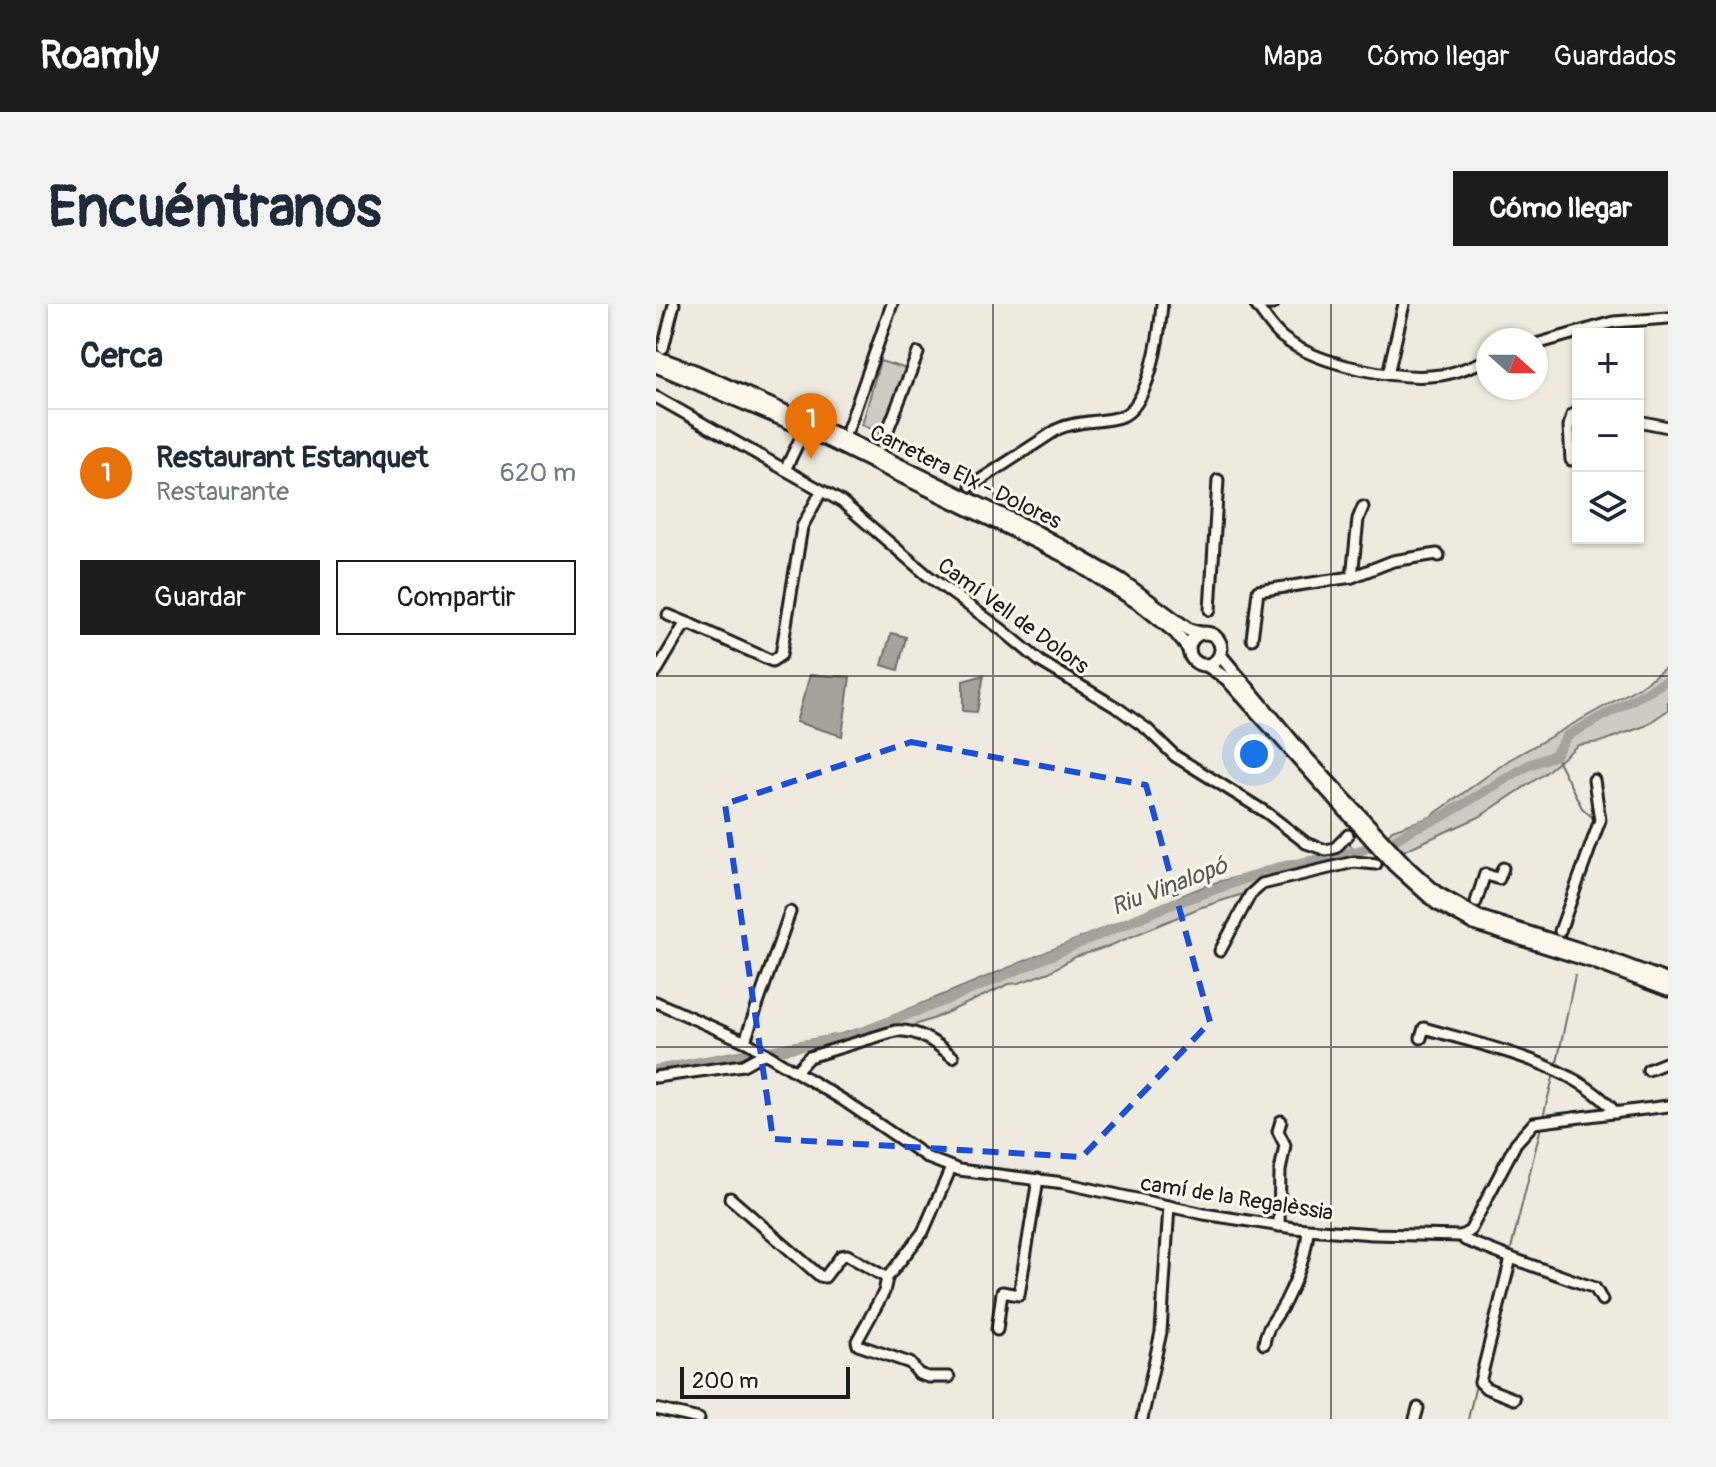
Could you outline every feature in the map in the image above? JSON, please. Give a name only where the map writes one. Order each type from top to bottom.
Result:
[{"type":"main road","name":"Carretera Elx - Dolores","points":[[660,352],[1035,531],[1089,560],[1189,630],[1201,633]]},
{"type":"main road","name":"Carretera Elx - Dolores","points":[[656,366],[798,426],[1065,556],[1140,604],[1176,633],[1188,648]]},
{"type":"main road","points":[[1364,826],[1220,655],[1216,637],[1201,633],[1191,641],[1188,648],[1193,661],[1208,666],[1227,679],[1398,863],[1436,903],[1474,924],[1594,962],[1668,990]]},
{"type":"main road","points":[[1208,666],[1220,655]]},
{"type":"main road","points":[[1398,863],[1470,913],[1668,981]]},
{"type":"street","points":[[660,352],[674,304]]},
{"type":"street","points":[[848,429],[892,304]]},
{"type":"street","points":[[971,486],[1070,423],[1124,416],[1135,406],[1157,354],[1162,304]]},
{"type":"street","points":[[1255,304],[1280,335],[1298,348],[1359,369],[1388,374],[1444,375],[1476,364]]},
{"type":"street","points":[[1264,304],[1273,304]]},
{"type":"street","points":[[1388,374],[1404,304]]},
{"type":"street","points":[[1548,341],[1614,322],[1668,318]]},
{"type":"street","points":[[882,445],[918,353]]},
{"type":"street","name":"Camí Vell de Dolors","points":[[656,397],[842,502],[908,560],[1041,662],[1119,709],[1147,729],[1175,756],[1267,813],[1306,843],[1326,850],[1335,848],[1348,835]]},
{"type":"street","points":[[1571,460],[1569,426],[1572,415]]},
{"type":"street","points":[[1644,422],[1668,427]]},
{"type":"street","points":[[785,470],[801,437]]},
{"type":"street","points":[[1210,610],[1218,480]]},
{"type":"street","points":[[668,615],[772,661],[781,655],[802,527],[821,492]]},
{"type":"street","points":[[1352,577],[1358,519],[1363,507]]},
{"type":"street","points":[[1252,639],[1258,591],[1352,577],[1393,561],[1439,556]]},
{"type":"street","points":[[656,672],[683,627],[690,624]]},
{"type":"street","points":[[1560,931],[1600,820],[1594,780]]},
{"type":"street","points":[[1220,951],[1250,895],[1262,884],[1354,862],[1376,864]]},
{"type":"street","points":[[1476,902],[1485,874],[1499,879],[1503,868]]},
{"type":"street","points":[[747,1042],[790,912]]},
{"type":"street","name":"camí de la Regalèssia","points":[[656,1002],[747,1042],[919,1153],[951,1168],[1038,1179],[1308,1230],[1461,1236]]},
{"type":"street","points":[[1421,1038],[1424,1028],[1554,1070],[1583,1084],[1616,1113]]},
{"type":"street","points":[[796,1071],[809,1057],[895,1031],[908,1030],[937,1044],[953,1057]]},
{"type":"street","points":[[656,1077],[734,1067],[767,1054]]},
{"type":"street","points":[[1648,1070],[1668,1062]]},
{"type":"street","points":[[1602,1300],[1595,1288],[1511,1258],[1461,1236],[1470,1231],[1478,1219],[1526,1129],[1544,1120],[1668,1106]]},
{"type":"street","points":[[1279,1226],[1280,1171],[1285,1145],[1278,1131],[1281,1121]]},
{"type":"street","points":[[949,1377],[919,1374],[910,1363],[858,1345],[857,1341],[884,1292],[887,1278],[923,1232],[951,1168]]},
{"type":"street","points":[[997,1330],[1002,1292],[1019,1295],[1038,1179]]},
{"type":"street","points":[[730,1198],[820,1276],[825,1277],[841,1256],[847,1255],[887,1278]]},
{"type":"street","points":[[1142,1419],[1161,1332],[1169,1206]]},
{"type":"street","points":[[1264,1344],[1265,1333],[1287,1300],[1307,1243],[1308,1230]]},
{"type":"street","points":[[1511,1258],[1480,1382],[1486,1388],[1514,1399]]},
{"type":"street","points":[[1415,1419],[1418,1408]]},
{"type":"street","points":[[656,1409],[699,1419]]},
{"type":"highlighted area","points":[[911,742],[1146,785],[1210,1022],[1082,1157],[773,1139],[725,804]]},
{"type":"shaded area","points":[[880,361],[907,369],[885,435],[862,425]]},
{"type":"shaded area","points":[[891,633],[906,637],[898,670],[882,665]]},
{"type":"shaded area","points":[[1668,666],[1668,710],[1645,726],[1600,742],[1578,745],[1544,774],[1479,817],[1403,851],[1388,835],[1392,830],[1430,817],[1509,760],[1639,687]]},
{"type":"shaded area","points":[[810,675],[850,677],[842,736],[796,722]]},
{"type":"shaded area","points":[[984,675],[977,712],[963,711],[963,681]]},
{"type":"shaded area","points":[[1348,842],[1361,858],[1274,877],[1254,885],[1246,893],[1199,908],[1107,947],[1075,957],[1049,972],[1009,984],[935,1018],[909,1027],[884,1027],[843,1042],[784,1053],[769,1047],[868,1026],[1210,884],[1338,851]]},
{"type":"shaded area","points":[[745,1050],[756,1054],[740,1063],[656,1075],[656,1066]]},
{"type":"waterway","name":"Riu Vinalopó","points":[[656,1070],[846,1038],[954,997],[1167,906],[1276,868],[1355,852],[1396,839],[1440,818],[1529,765],[1555,755],[1567,736],[1668,680]]},
{"type":"waterway","points":[[1555,755],[1582,808],[1594,823]]},
{"type":"waterway","points":[[1556,1068],[1575,975]]},
{"type":"waterway","points":[[1543,1117],[1554,1074]]},
{"type":"waterway","points":[[1510,1253],[1541,1127]]},
{"type":"waterway","points":[[1468,1419],[1476,1385]]},
{"type":"place","name":"Restaurant Estanquet","points":[[811,459]]}]
